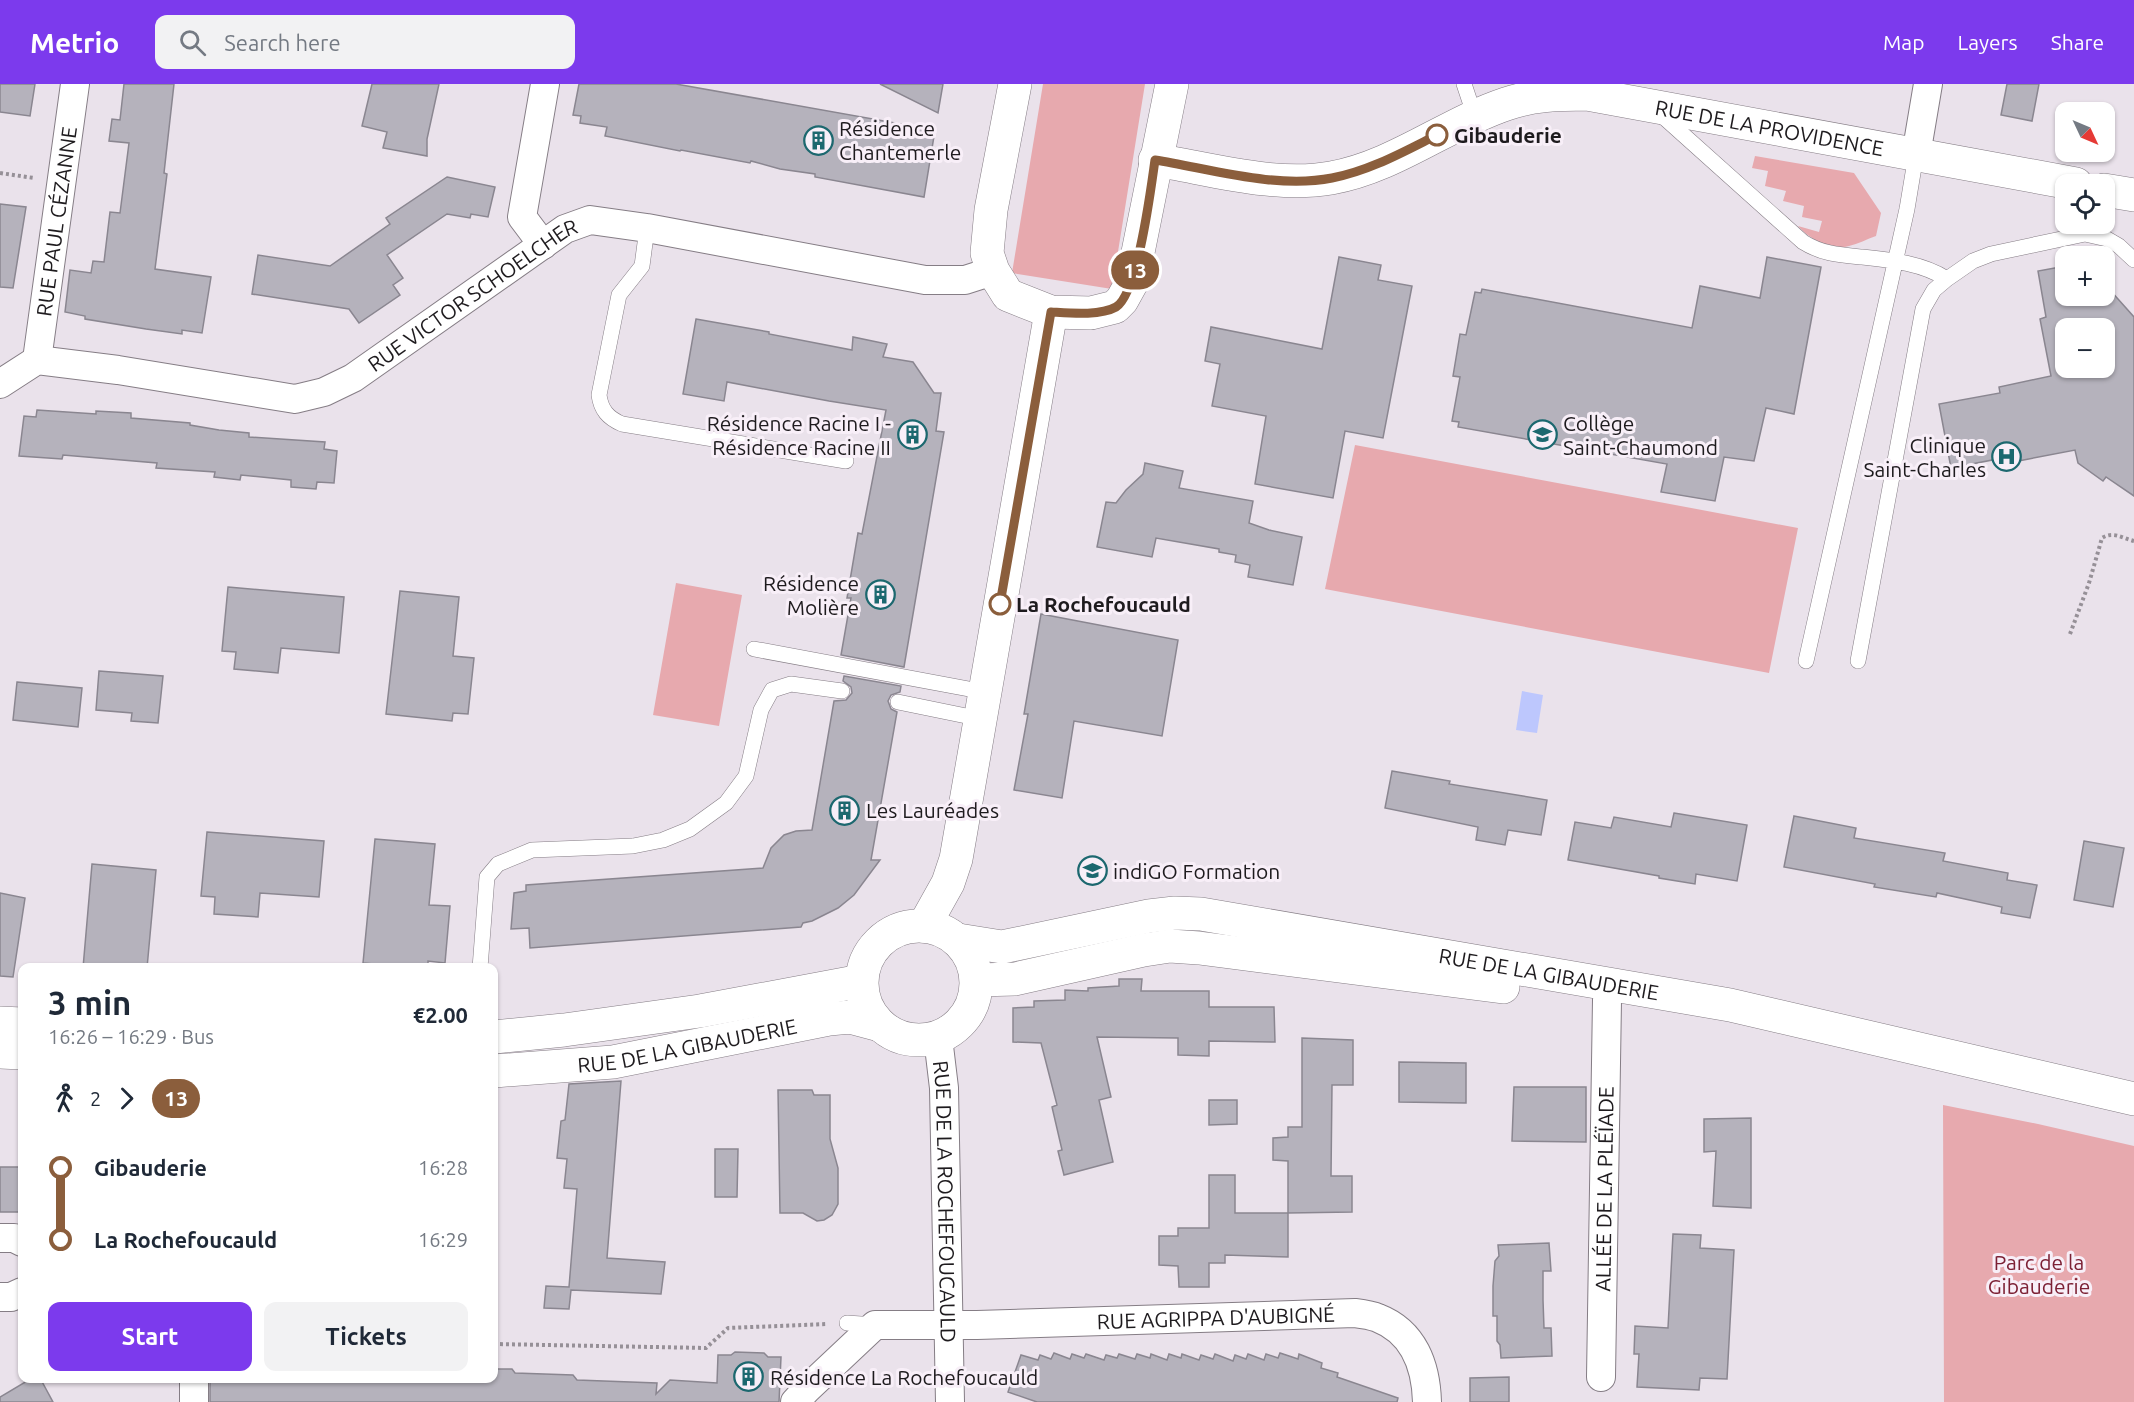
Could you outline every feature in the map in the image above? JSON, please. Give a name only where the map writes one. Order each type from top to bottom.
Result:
[{"type":"street","name":"RUE PAUL CÉZANNE","points":[[37,360],[75,84]]},
{"type":"street","points":[[543,245],[522,217],[545,84]]},
{"type":"street","points":[[1016,84],[991,210],[987,253],[993,271],[1008,295],[1051,312],[1090,313],[1115,307],[1122,300],[1132,282],[1172,84]]},
{"type":"street","points":[[1916,155],[1928,84]]},
{"type":"street","name":"RUE DE LA PROVIDENCE","points":[[1155,160],[1256,177],[1313,181],[1362,170],[1505,104],[1536,96],[1587,94],[2055,180]]},
{"type":"street","points":[[2115,192],[2134,195]]},
{"type":"street","name":"RUE VICTOR SCHOELCHER","points":[[37,360],[118,370],[296,399],[324,392],[353,378],[565,229],[590,220],[647,228],[925,280],[965,280],[993,271]]},
{"type":"street","points":[[924,926],[948,883],[956,859],[1051,312]]},
{"type":"street","points":[[0,384],[37,360]]},
{"type":"street","name":"RUE DE LA GIBAUDERIE","points":[[958,940],[1002,947],[1149,916],[1175,913],[1201,914],[1730,1005],[2134,1099]]},
{"type":"street","points":[[924,926],[942,930],[958,940],[968,952],[977,980],[975,999],[967,1015],[954,1029],[938,1038],[923,1041],[908,1040],[880,1025],[870,1012],[863,997],[861,981],[865,963],[875,946],[889,934],[906,927],[924,926]]},
{"type":"street","name":"RUE DE LA GIBAUDERIE","points":[[977,980],[1015,979],[1170,946],[1199,948],[1607,1000],[1726,1020],[2134,1114]]},
{"type":"street","name":"RUE DE LA GIBAUDERIE","points":[[498,1037],[700,1011],[861,981]]},
{"type":"street","name":"ALLÉE DE LA PLÉÏADE","points":[[1601,1377],[1607,1000]]},
{"type":"street","name":"RUE DE LA GIBAUDERIE","points":[[498,1071],[612,1062],[829,1019],[850,1017],[880,1025]]},
{"type":"street","points":[[0,1023],[18,1024]]},
{"type":"street","name":"RUE DE LA ROCHEFOUCAULD","points":[[938,1038],[944,1088],[950,1402]]},
{"type":"street","points":[[0,1052],[18,1053]]},
{"type":"street","points":[[0,1238],[18,1240]]},
{"type":"street","points":[[0,1297],[11,1297],[18,1294]]},
{"type":"street","name":"RUE AGRIPPA D'AUBIGNÉ","points":[[875,1325],[948,1325],[1355,1313],[1386,1322],[1401,1331],[1416,1349],[1423,1370],[1427,1402]]},
{"type":"street","points":[[795,1402],[875,1325]]},
{"type":"street","points":[[194,1383],[194,1402]]},
{"type":"lane","points":[[1464,84],[1475,117]]},
{"type":"lane","points":[[1650,105],[1803,242],[1825,253],[1895,262],[1933,270],[1947,279]]},
{"type":"lane","points":[[1806,661],[1895,262],[1916,155]]},
{"type":"lane","points":[[647,228],[642,266],[619,295],[599,395],[600,405],[606,414],[622,423],[846,461]]},
{"type":"lane","points":[[1858,661],[1923,309],[1934,290],[1973,261],[1991,254],[2085,234],[2107,239],[2119,246],[2134,260]]},
{"type":"lane","points":[[754,649],[983,706]]},
{"type":"lane","points":[[480,963],[487,877],[498,864],[531,850],[633,846],[663,840],[690,829],[726,803],[746,776],[761,710],[772,690],[791,684],[842,691]]},
{"type":"lane","points":[[898,702],[983,706]]},
{"type":"lane","points":[[847,1323],[875,1325]]},
{"type":"path","points":[[2070,634],[2084,600],[2102,538],[2108,534],[2114,534],[2134,541]]},
{"type":"path","points":[[498,1344],[706,1348],[728,1328],[847,1323]]},
{"type":"green space","points":[[1043,84],[1145,84],[1112,289],[1012,273]]},
{"type":"green space","points":[[1755,156],[1854,173],[1881,213],[1876,236],[1856,244],[1835,247],[1821,243],[1808,235],[1798,226],[1819,232],[1822,221],[1802,217],[1804,206],[1783,201],[1786,191],[1765,186],[1768,171],[1752,168]]},
{"type":"green space","points":[[1355,445],[1798,528],[1769,673],[1325,589]]},
{"type":"green space","points":[[676,583],[742,595],[719,726],[653,715]]},
{"type":"green space","name":"Parc de la Gibauderie","points":[[1943,1105],[2134,1146],[2134,1402],[1944,1402]]},
{"type":"water","points":[[1522,691],[1543,695],[1537,733],[1516,730]]},
{"type":"building","points":[[0,84],[35,84],[30,116],[0,112]]},
{"type":"building","points":[[124,84],[174,84],[164,173],[167,174],[155,269],[211,277],[202,333],[182,330],[182,334],[146,329],[85,319],[85,316],[65,312],[70,270],[91,273],[93,261],[104,262],[110,212],[120,213],[129,143],[109,141],[112,119],[120,120]]},
{"type":"building","points":[[372,84],[439,84],[427,139],[427,156],[383,148],[387,132],[362,126]]},
{"type":"building","name":"Résidence Chantemerle","points":[[579,84],[676,84],[935,130],[924,197],[815,177],[815,174],[780,169],[751,161],[750,163],[605,136],[607,127],[580,123],[581,116],[573,115]]},
{"type":"building","points":[[880,84],[943,84],[938,113]]},
{"type":"building","points":[[2007,84],[2039,84],[2032,121],[2001,115]]},
{"type":"building","points":[[447,177],[495,187],[488,217],[471,214],[470,218],[447,214],[387,255],[403,278],[393,285],[400,295],[359,323],[349,309],[252,294],[258,255],[330,266],[390,224],[386,218]]},
{"type":"building","points":[[0,204],[26,207],[13,288],[0,287]]},
{"type":"building","points":[[1339,257],[1381,265],[1378,280],[1412,286],[1383,438],[1345,431],[1333,498],[1255,484],[1266,416],[1212,406],[1220,364],[1205,361],[1211,327],[1322,349]]},
{"type":"building","points":[[1767,257],[1821,267],[1794,414],[1766,408],[1754,461],[1724,457],[1715,501],[1661,492],[1667,464],[1458,427],[1459,422],[1452,421],[1460,377],[1453,376],[1460,334],[1466,335],[1475,292],[1481,293],[1482,289],[1692,328],[1700,286],[1760,298]]},
{"type":"building","points":[[2055,268],[2055,306],[2115,306],[2115,296],[2134,317],[2134,496],[2106,477],[2103,481],[2078,463],[2075,450],[2013,462],[2013,456],[1951,468],[1939,404],[2000,393],[1999,387],[2051,376],[2040,319],[2046,317],[2038,271]]},
{"type":"building","name":"Résidence Racine I - Résidence Racine II","points":[[696,319],[852,350],[853,337],[887,344],[883,357],[913,362],[934,393],[941,393],[936,431],[944,432],[904,667],[841,655],[851,598],[847,598],[858,533],[862,534],[886,410],[727,382],[724,401],[683,394]]},
{"type":"building","points":[[37,410],[96,414],[96,411],[131,413],[131,418],[190,423],[190,425],[219,430],[249,433],[249,437],[325,442],[324,449],[337,451],[334,483],[317,482],[316,489],[291,487],[291,480],[241,475],[240,480],[214,477],[215,472],[156,468],[157,463],[63,455],[62,459],[19,456],[24,416],[36,417]]},
{"type":"building","points":[[1145,463],[1183,471],[1179,488],[1253,501],[1249,523],[1302,537],[1293,585],[1248,577],[1250,565],[1235,562],[1236,555],[1219,552],[1219,549],[1156,538],[1152,557],[1097,547],[1106,502],[1116,503],[1143,474]]},
{"type":"building","points":[[228,587],[344,597],[339,653],[281,648],[278,673],[234,669],[236,652],[222,651]]},
{"type":"building","points":[[400,591],[459,597],[453,656],[474,658],[468,714],[453,713],[452,721],[386,714]]},
{"type":"building","points":[[1041,614],[1178,640],[1162,736],[1074,721],[1062,798],[1014,790],[1028,714],[1024,714]]},
{"type":"building","points":[[99,671],[163,676],[158,723],[131,721],[132,713],[96,710]]},
{"type":"building","name":"Les Lauréades","points":[[844,676],[901,686],[900,692],[891,695],[888,701],[891,709],[897,712],[871,860],[880,860],[854,895],[838,908],[803,923],[801,927],[530,948],[529,928],[511,929],[514,893],[526,891],[526,885],[763,868],[771,848],[784,835],[796,831],[812,830],[834,701],[846,700],[852,693],[851,687],[843,681]]},
{"type":"building","points":[[17,682],[82,688],[78,727],[13,720]]},
{"type":"building","points":[[1392,771],[1450,781],[1449,784],[1547,800],[1541,835],[1508,830],[1505,845],[1476,840],[1478,827],[1385,808]]},
{"type":"building","points":[[1674,813],[1747,825],[1737,881],[1696,874],[1695,884],[1568,860],[1575,822],[1611,828],[1614,817],[1671,827]]},
{"type":"building","points":[[1794,816],[1856,828],[1854,838],[1945,853],[1943,861],[2008,873],[2007,880],[2037,885],[2030,918],[2001,913],[2002,907],[1937,893],[1936,897],[1874,887],[1875,884],[1784,867]]},
{"type":"building","points":[[207,832],[324,841],[319,897],[260,893],[258,917],[214,914],[215,897],[201,896]]},
{"type":"building","points":[[375,839],[435,844],[429,905],[450,906],[445,963],[428,961],[428,963],[363,963]]},
{"type":"building","points":[[2084,841],[2124,848],[2113,907],[2074,900]]},
{"type":"building","points":[[92,864],[156,870],[147,963],[83,963]]},
{"type":"building","points":[[0,893],[25,898],[13,977],[0,976]]},
{"type":"building","points":[[1119,979],[1142,979],[1141,991],[1209,991],[1209,1007],[1274,1007],[1275,1042],[1209,1041],[1209,1056],[1178,1055],[1178,1038],[1097,1037],[1111,1097],[1099,1100],[1113,1162],[1064,1175],[1058,1151],[1062,1150],[1052,1107],[1057,1105],[1041,1043],[1013,1042],[1013,1008],[1034,1007],[1034,1001],[1065,1000],[1065,990],[1088,991],[1088,988],[1119,986]]},
{"type":"building","points":[[1302,1038],[1353,1040],[1353,1085],[1332,1085],[1331,1176],[1352,1176],[1352,1212],[1288,1213],[1288,1161],[1273,1160],[1273,1138],[1288,1137],[1288,1127],[1302,1127]]},
{"type":"building","points":[[1399,1062],[1466,1063],[1466,1103],[1399,1102]]},
{"type":"building","points":[[621,1081],[607,1258],[665,1262],[661,1294],[571,1290],[569,1309],[544,1308],[546,1286],[569,1287],[577,1189],[564,1188],[567,1159],[557,1158],[561,1121],[565,1120],[569,1084]]},
{"type":"building","points":[[1514,1087],[1586,1087],[1586,1142],[1512,1141]]},
{"type":"building","points":[[778,1090],[812,1090],[814,1095],[830,1095],[830,1139],[838,1168],[838,1204],[832,1215],[824,1220],[817,1221],[803,1213],[780,1213]]},
{"type":"building","points":[[1209,1100],[1237,1100],[1237,1124],[1209,1125]]},
{"type":"building","points":[[1751,1118],[1751,1208],[1713,1206],[1716,1151],[1704,1152],[1704,1119]]},
{"type":"building","points":[[715,1149],[738,1149],[737,1197],[715,1197]]},
{"type":"building","points":[[0,1167],[18,1167],[18,1212],[0,1212]]},
{"type":"building","points":[[1209,1175],[1235,1175],[1235,1213],[1288,1213],[1288,1257],[1225,1255],[1225,1263],[1209,1263],[1209,1287],[1179,1287],[1178,1266],[1159,1265],[1159,1236],[1178,1236],[1178,1228],[1209,1228]]},
{"type":"building","points":[[1673,1234],[1701,1235],[1700,1248],[1734,1250],[1727,1379],[1700,1378],[1699,1390],[1637,1387],[1639,1354],[1634,1354],[1635,1326],[1668,1328]]},
{"type":"building","points":[[1549,1243],[1551,1271],[1543,1271],[1543,1300],[1544,1328],[1551,1328],[1552,1356],[1501,1358],[1500,1345],[1497,1341],[1497,1316],[1493,1316],[1493,1286],[1495,1261],[1499,1256],[1498,1245]]},
{"type":"building","name":"Résidence La Rochefoucauld","points":[[735,1352],[764,1353],[768,1357],[781,1357],[779,1402],[210,1402],[210,1383],[498,1383],[498,1369],[512,1369],[515,1373],[573,1375],[577,1380],[657,1383],[656,1394],[670,1380],[717,1383],[718,1355],[731,1355]]},
{"type":"building","points":[[1054,1353],[1070,1359],[1072,1354],[1084,1358],[1086,1354],[1104,1360],[1106,1355],[1117,1358],[1119,1354],[1135,1359],[1137,1354],[1150,1358],[1151,1354],[1167,1360],[1169,1354],[1181,1358],[1182,1354],[1199,1360],[1201,1355],[1213,1359],[1215,1354],[1233,1361],[1235,1355],[1246,1359],[1248,1354],[1264,1360],[1266,1354],[1278,1358],[1280,1353],[1298,1359],[1299,1354],[1322,1363],[1321,1368],[1338,1373],[1337,1377],[1398,1398],[1397,1402],[1037,1402],[1008,1392],[1021,1355],[1038,1360],[1040,1355],[1051,1359]]},
{"type":"building","points":[[1509,1377],[1509,1402],[1470,1402],[1470,1378]]},
{"type":"building","points":[[24,1383],[43,1383],[53,1402],[0,1402],[0,1397]]},
{"type":"bus line","name":"13","points":[[1000,604],[1051,312],[1090,313],[1115,307],[1122,300],[1132,282],[1149,202],[1155,160],[1256,177],[1313,181],[1362,170],[1437,135]]},
{"type":"place","name":"Gibauderie","points":[[1437,135]]},
{"type":"place","name":"Résidence Chantemerle","points":[[818,140]]},
{"type":"place","name":"Résidence Racine I - Résidence Racine II","points":[[912,435]]},
{"type":"place","name":"Collège Saint-Chaumond","points":[[1542,435]]},
{"type":"place","name":"Clinique Saint-Charles","points":[[2007,457]]},
{"type":"place","name":"Résidence Molière","points":[[880,595]]},
{"type":"place","name":"La Rochefoucauld","points":[[1000,604]]},
{"type":"place","name":"Les Lauréades","points":[[845,810]]},
{"type":"place","name":"indiGO Formation","points":[[1092,871]]},
{"type":"place","name":"Résidence La Rochefoucauld","points":[[749,1377]]}]
